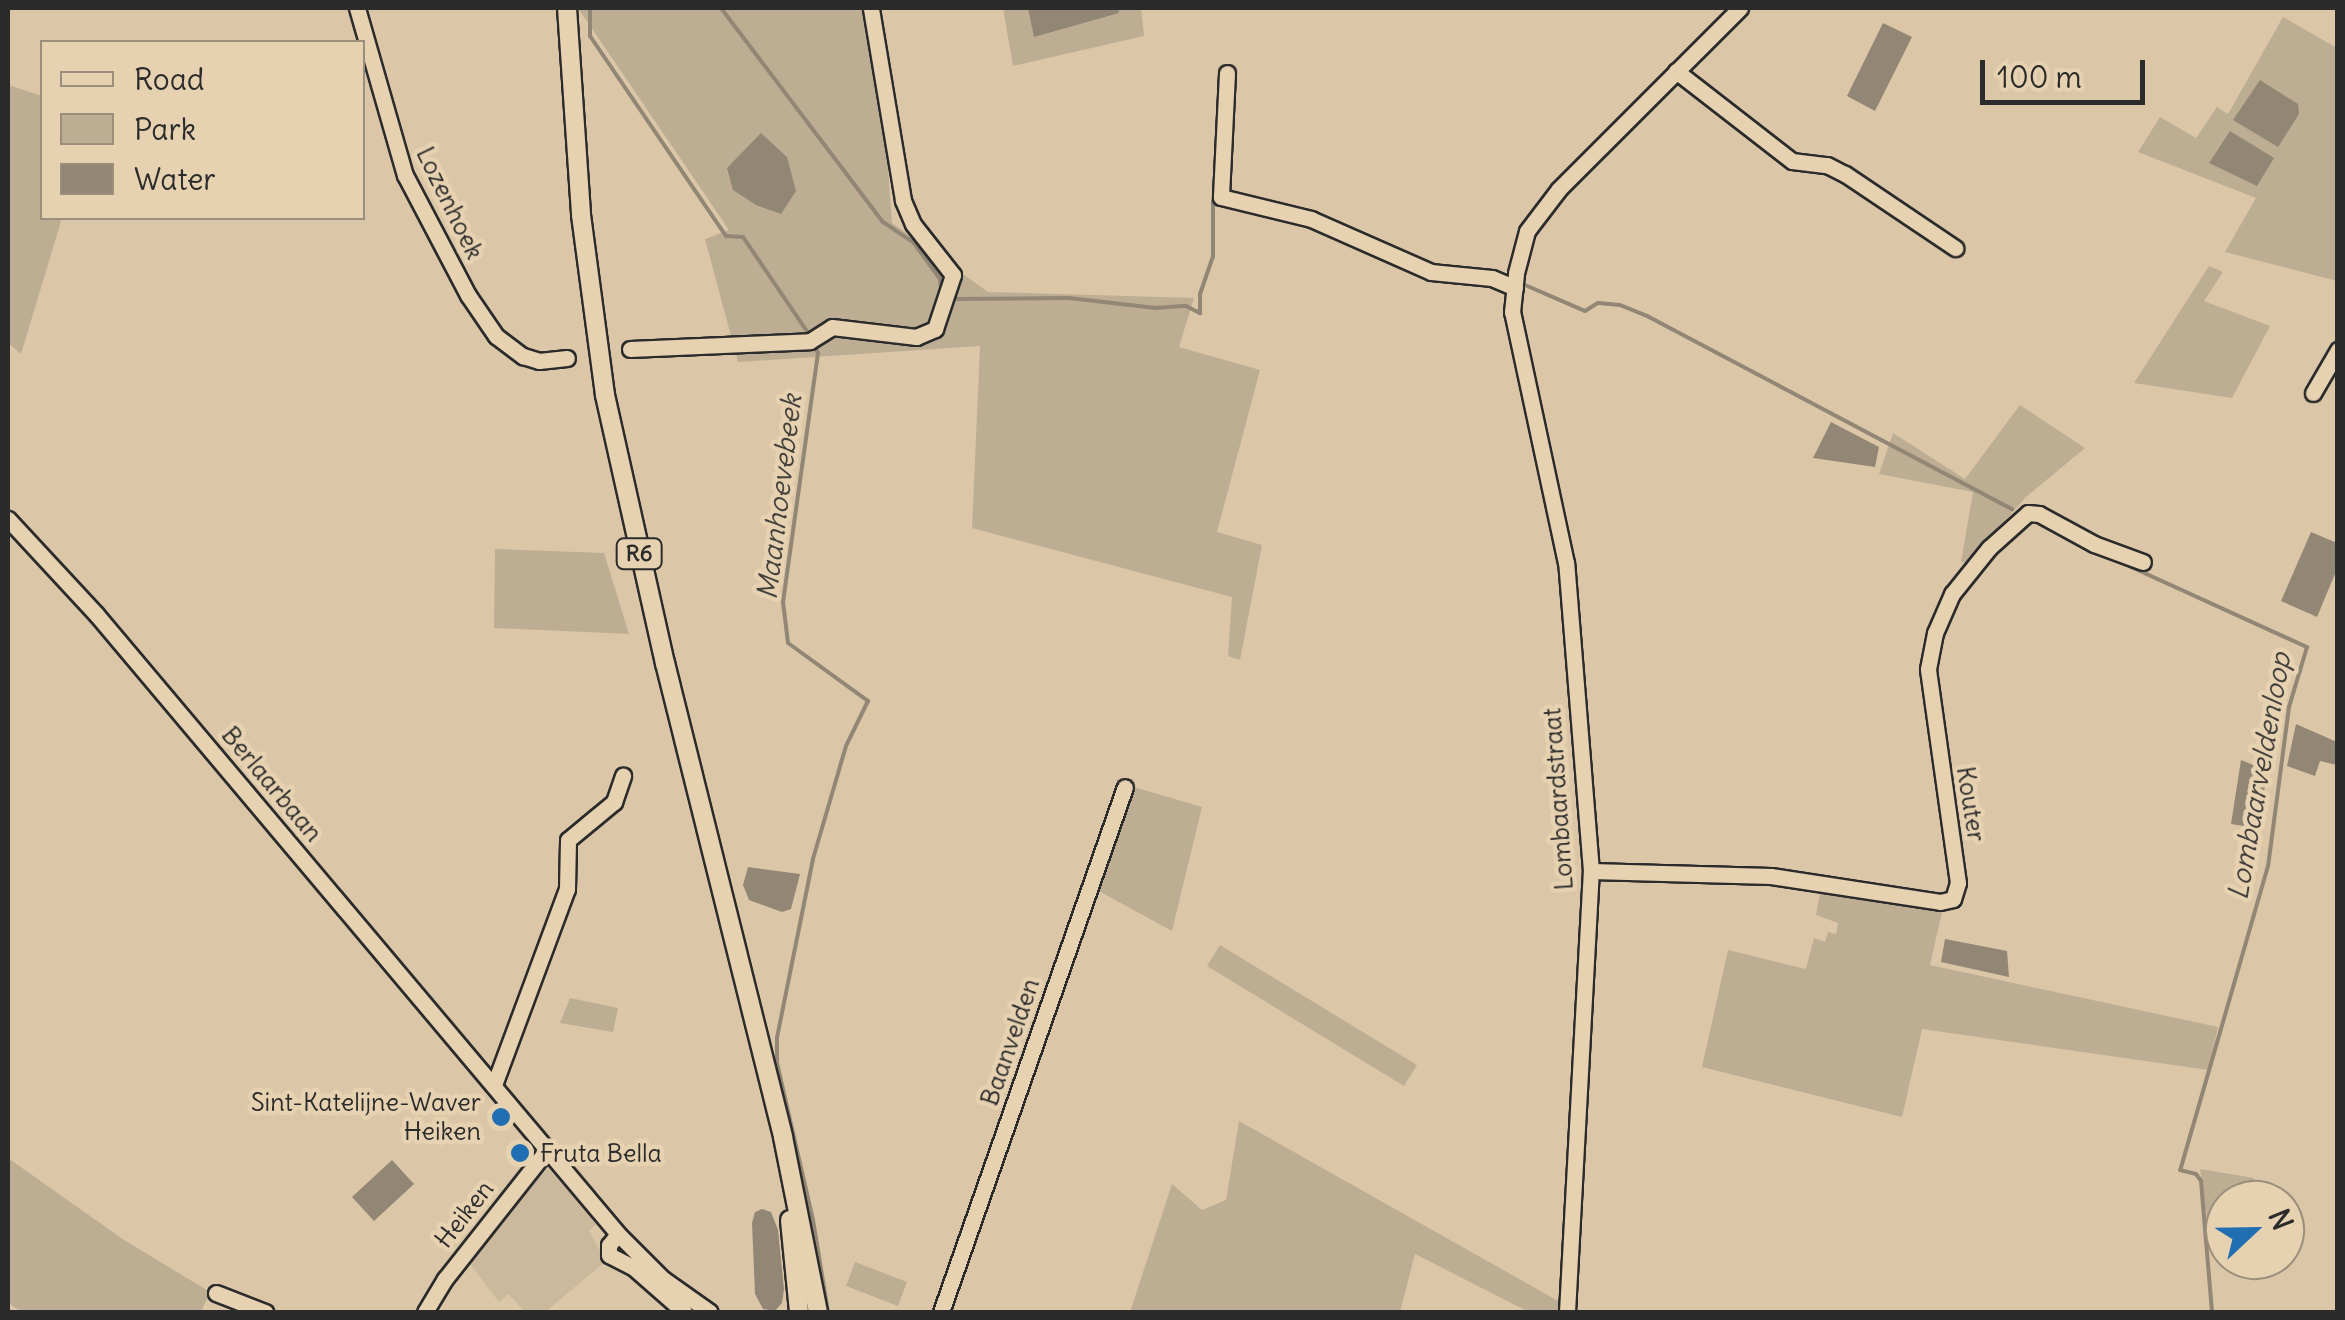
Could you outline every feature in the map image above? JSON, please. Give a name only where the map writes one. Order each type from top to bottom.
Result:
[{"type":"main road","name":"R6","points":[[567,8],[581,215],[606,395],[627,502],[783,1137],[818,1312]]},
{"type":"main road","name":"R6","points":[[769,1091],[799,1312]]},
{"type":"street","name":"Lozenhoek","points":[[357,8],[404,175],[468,295],[496,336],[523,356],[540,361],[566,358]]},
{"type":"street","points":[[630,350],[810,341],[832,327],[916,337],[935,329],[954,275],[912,224],[903,200],[871,8]]},
{"type":"street","name":"Lombaardstraat","points":[[1567,1312],[1591,871],[1566,563],[1512,312],[1514,288],[1527,231],[1560,189],[1740,8]]},
{"type":"street","points":[[1676,71],[1792,161],[1827,165],[1845,174],[1954,248]]},
{"type":"street","points":[[1227,73],[1221,197],[1311,219],[1430,272],[1492,278],[1514,288]]},
{"type":"street","points":[[2313,393],[2338,350]]},
{"type":"street","name":"Kouter","points":[[1591,871],[1770,876],[1940,902],[1952,899],[1958,884],[1928,670],[1935,633],[1952,594],[1989,548],[2028,513],[2039,514],[2094,544],[2143,562]]},
{"type":"street","name":"Berlaarbaan","points":[[8,519],[97,616],[618,1234],[663,1279],[710,1312]]},
{"type":"street","points":[[494,1085],[567,890],[568,840],[614,802],[624,776]]},
{"type":"street","name":"Baanvelden","points":[[941,1312],[1125,787]]},
{"type":"street","name":"Heiken","points":[[425,1312],[445,1279],[548,1150]]},
{"type":"street","points":[[618,1234],[608,1246],[610,1255],[632,1267],[684,1312]]},
{"type":"street","points":[[216,1293],[264,1312]]},
{"type":"shaded area","points":[[548,1168],[596,1224],[589,1231],[606,1261],[545,1312],[525,1312],[509,1294],[499,1302],[467,1260]]},
{"type":"green space","points":[[578,8],[876,8],[892,223],[988,292],[1194,298],[1179,347],[1260,370],[1217,532],[1262,545],[1240,660],[1228,656],[1232,597],[972,528],[980,346],[738,362],[705,239],[729,230]]},
{"type":"green space","points":[[1003,8],[1141,8],[1144,36],[1013,66]]},
{"type":"green space","points":[[2283,17],[2337,48],[2337,281],[2225,252],[2256,198],[2138,152],[2160,117],[2196,138],[2217,107],[2228,114]]},
{"type":"green space","points":[[8,85],[40,95],[40,220],[61,220],[21,354],[8,343]]},
{"type":"green space","points":[[2209,266],[2223,272],[2204,301],[2270,326],[2232,398],[2134,383]]},
{"type":"green space","points":[[2020,405],[2085,448],[2026,497],[1967,563],[1961,562],[1973,492],[1879,474],[1893,433],[1965,479]]},
{"type":"green space","points":[[495,549],[604,553],[629,634],[494,628]]},
{"type":"green space","points":[[1134,787],[1202,807],[1172,931],[1095,889]]},
{"type":"green space","points":[[1821,887],[1943,908],[1930,965],[2218,1027],[2208,1070],[1922,1029],[1902,1117],[1702,1067],[1728,950],[1806,969],[1814,938],[1825,942],[1828,932],[1836,934],[1838,923],[1816,915]]},
{"type":"green space","points":[[1220,945],[1417,1065],[1404,1086],[1207,966]]},
{"type":"green space","points":[[570,998],[618,1008],[613,1032],[560,1023]]},
{"type":"green space","points":[[1239,1121],[1560,1302],[1559,1312],[1529,1312],[1415,1254],[1400,1312],[1130,1312],[1172,1184],[1202,1210],[1226,1200]]},
{"type":"green space","points":[[8,1158],[124,1240],[210,1292],[201,1312],[22,1312],[8,1303]]},
{"type":"green space","points":[[2200,1169],[2254,1178],[2205,1180],[2205,1207]]},
{"type":"green space","points":[[855,1262],[907,1282],[898,1306],[846,1286]]},
{"type":"water","points":[[1028,8],[1118,8],[1119,13],[1034,37]]},
{"type":"water","points":[[1883,23],[1912,37],[1875,111],[1847,96]]},
{"type":"water","points":[[2260,80],[2298,104],[2299,114],[2278,147],[2233,120]]},
{"type":"water","points":[[2230,131],[2274,158],[2257,186],[2209,163]]},
{"type":"water","points":[[761,133],[787,157],[796,191],[781,214],[756,205],[733,190],[727,168]]},
{"type":"water","points":[[1831,422],[1879,447],[1875,467],[1813,458]]},
{"type":"water","points":[[2311,532],[2337,543],[2337,569],[2317,617],[2281,601]]},
{"type":"water","points":[[2296,724],[2337,742],[2337,765],[2320,761],[2315,776],[2287,766]]},
{"type":"water","points":[[2241,760],[2268,771],[2257,828],[2231,824]]},
{"type":"water","points":[[748,867],[800,874],[791,909],[782,912],[749,900],[743,885]]},
{"type":"water","points":[[1945,939],[2007,951],[2009,977],[1941,962]]},
{"type":"water","points":[[392,1160],[414,1184],[374,1221],[352,1197]]},
{"type":"water","points":[[755,1212],[771,1212],[778,1230],[784,1289],[782,1303],[775,1311],[763,1309],[755,1294],[752,1223]]},
{"type":"waterway","name":"Maanhoevebeek","points":[[590,8],[590,36],[726,236],[743,237],[809,334]]},
{"type":"waterway","name":"Lombaarveldenloop","points":[[721,8],[883,222],[914,243],[940,279],[941,289]]},
{"type":"waterway","name":"Lombaarveldenloop","points":[[956,299],[1069,298],[1155,308],[1186,306],[1200,313],[1200,294],[1213,257],[1213,201]]},
{"type":"waterway","name":"Lombaarveldenloop","points":[[1525,285],[1585,311],[1598,303],[1620,305],[1649,317],[2012,509]]},
{"type":"waterway","name":"Maanhoevebeek","points":[[813,342],[818,353],[783,602],[788,643],[868,701],[846,746],[813,859],[777,1038],[777,1063],[813,1220],[828,1312]]},
{"type":"waterway","name":"Lombaarveldenloop","points":[[2118,561],[2307,647],[2289,707],[2268,866],[2180,1170],[2196,1174],[2201,1181],[2212,1312]]},
{"type":"place","name":"Sint-Katelijne-Waver Heiken","points":[[501,1117]]},
{"type":"place","name":"Fruta Bella","points":[[520,1153]]}]
